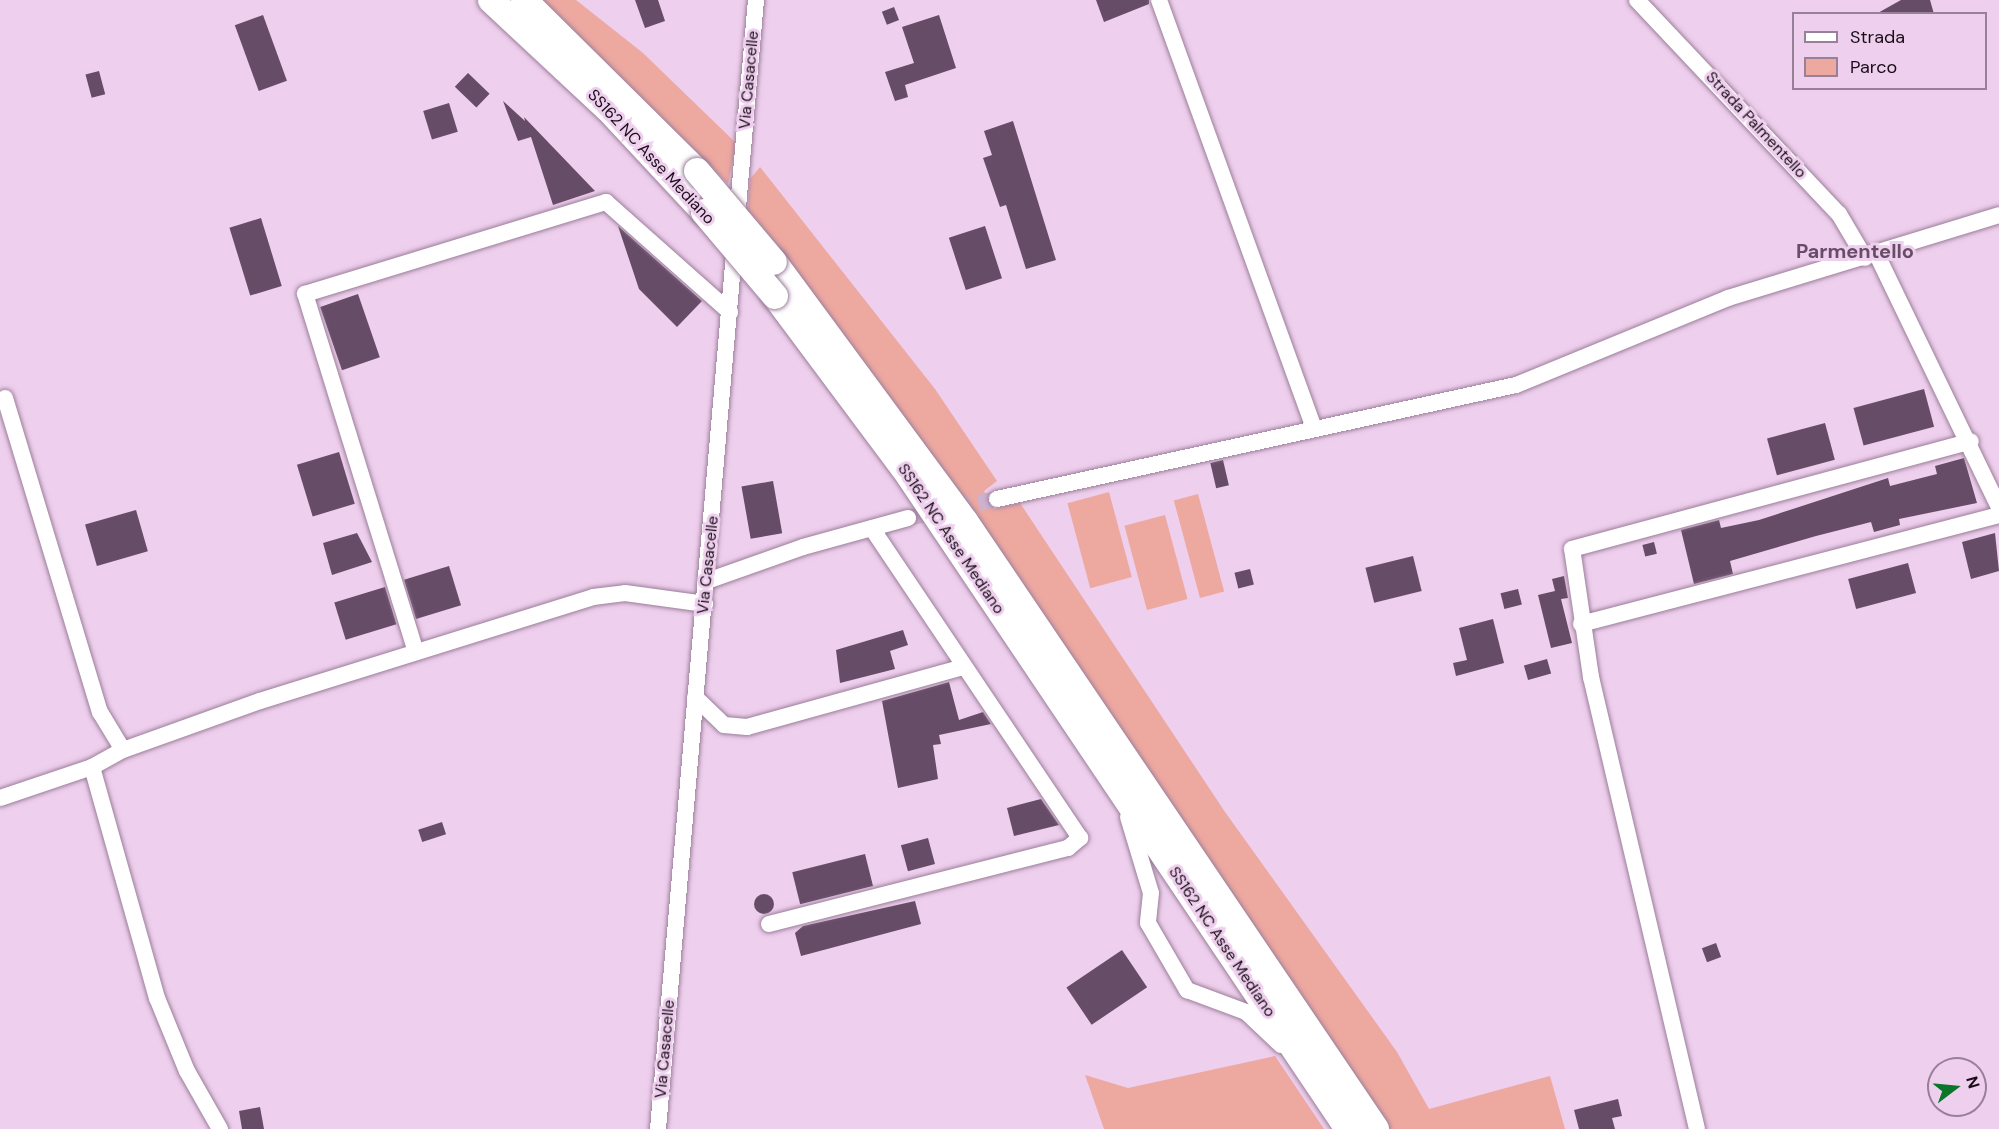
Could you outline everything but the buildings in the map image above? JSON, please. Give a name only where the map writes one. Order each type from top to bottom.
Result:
[{"type":"highway","name":"SS162 NC Asse Mediano","points":[[491,0],[607,108],[705,212],[775,296],[909,476],[1348,1129]]},
{"type":"highway","name":"SS162 NC Asse Mediano","points":[[524,0],[697,171],[774,262],[965,520],[1376,1129]]},
{"type":"street","name":"Via Casacelle","points":[[658,1129],[756,0]]},
{"type":"street","points":[[1158,0],[1314,428]]},
{"type":"street","name":"Strada Palmentello","points":[[1637,0],[1839,214],[1871,256],[1971,441],[1999,507]]},
{"type":"street","points":[[415,649],[305,294],[606,202],[730,312]]},
{"type":"street","points":[[997,500],[1516,385],[1728,298],[1999,215]]},
{"type":"street","points":[[5,398],[100,712],[123,750]]},
{"type":"street","points":[[1697,1129],[1581,624],[1570,562],[1572,549],[1582,542],[1971,441]]},
{"type":"street","points":[[1581,624],[1999,515]]},
{"type":"street","points":[[707,581],[908,518]]},
{"type":"street","points":[[769,924],[1078,843],[1076,830],[872,528]]},
{"type":"street","points":[[0,798],[92,767],[123,750],[415,649],[593,597],[626,593],[705,604]]},
{"type":"street","points":[[695,696],[724,725],[747,727],[964,667]]},
{"type":"street","points":[[92,767],[157,998],[187,1071],[220,1129]]},
{"type":"street","points":[[1118,788],[1143,857],[1151,893],[1148,923],[1187,990],[1246,1012],[1327,1097]]},
{"type":"green space","points":[[541,0],[576,0],[643,53],[736,143],[728,184]]},
{"type":"green space","points":[[760,167],[935,389],[997,481],[984,491],[994,509],[1020,503],[1225,812],[1397,1052],[1429,1109],[1550,1076],[1565,1129],[1386,1129],[955,488],[748,212],[750,179]]},
{"type":"green space","points":[[1109,492],[1132,577],[1090,588],[1067,503]]},
{"type":"green space","points":[[1198,494],[1224,592],[1200,598],[1174,500]]},
{"type":"green space","points":[[1165,515],[1188,599],[1147,610],[1124,526]]},
{"type":"green space","points":[[1275,1056],[1324,1129],[1104,1129],[1085,1075],[1128,1088]]},
{"type":"tunnel","points":[[908,518],[997,499]]},
{"type":"district","name":"Parmentello","points":[[1855,251]]}]
